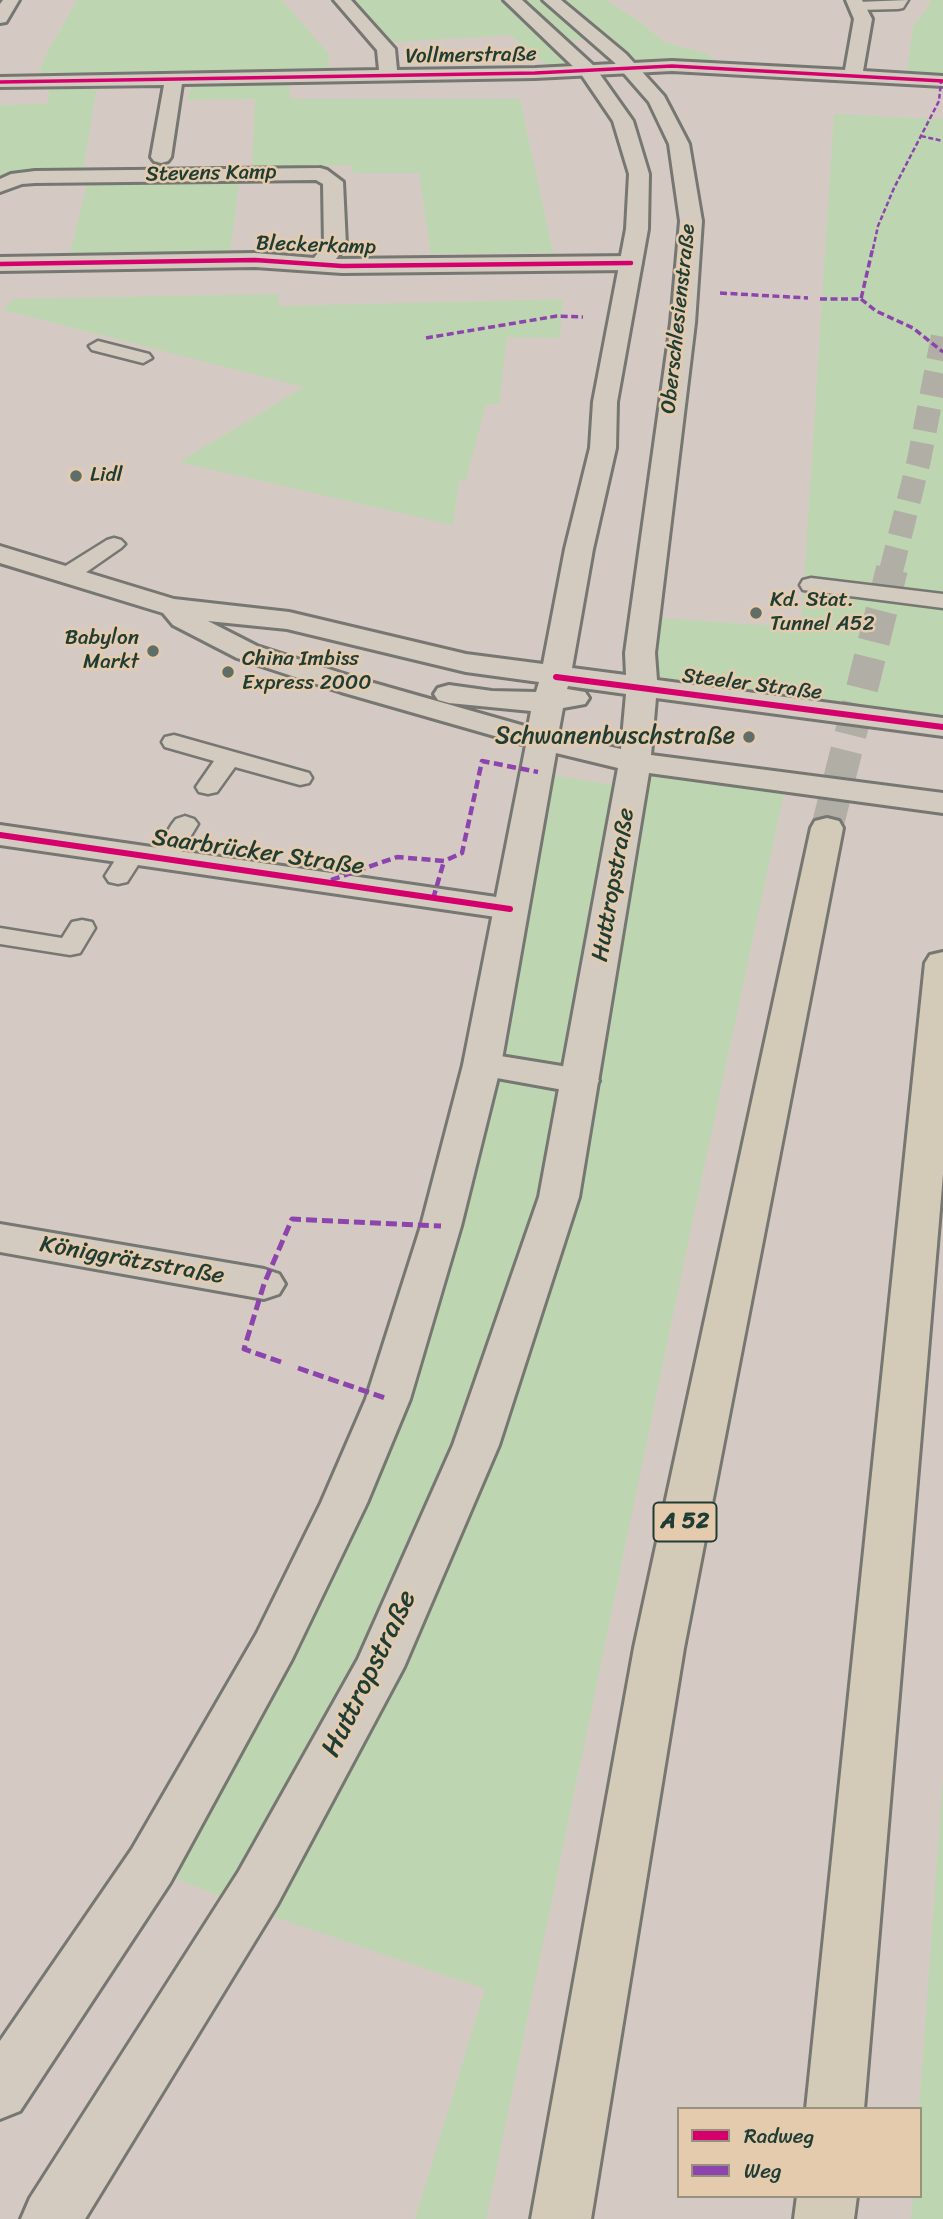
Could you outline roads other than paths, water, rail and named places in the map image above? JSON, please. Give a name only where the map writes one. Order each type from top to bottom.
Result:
[{"type":"highway","name":"A 52","points":[[561,2219],[659,1648],[827,828]]},
{"type":"highway","points":[[835,2107],[943,963]]},
{"type":"highway","points":[[824,2219],[827,2198]]},
{"type":"main road","points":[[0,18],[11,0]]},
{"type":"main road","points":[[342,0],[386,49],[389,75]]},
{"type":"main road","points":[[0,2091],[151,1866],[275,1645],[344,1503],[388,1399],[441,1226],[482,1065],[538,772],[541,740],[579,549],[603,448],[604,402],[637,229],[639,174],[623,121],[588,70],[512,0]]},
{"type":"main road","name":"Oberschlesienstraße","points":[[551,0],[629,67],[645,84],[669,121],[678,144],[691,221],[682,323],[640,653],[642,688]]},
{"type":"main road","points":[[853,75],[863,19],[856,3]]},
{"type":"main road","name":"Vollmerstraße","points":[[0,82],[685,66],[943,82]]},
{"type":"main road","points":[[161,157],[174,78]]},
{"type":"main road","name":"Stevens Kamp","points":[[0,186],[18,178],[35,177],[320,174],[333,182],[335,245],[320,265]]},
{"type":"main road","name":"Bleckerkamp","points":[[0,264],[255,260],[320,265],[631,263]]},
{"type":"main road","name":"Steeler Straße","points":[[0,554],[452,694],[492,701],[552,689],[642,688],[943,727]]},
{"type":"main road","name":"Steeler Straße","points":[[173,607],[183,620],[247,652],[352,686],[541,740],[635,762],[943,803]]},
{"type":"main road","name":"Huttropstraße","points":[[51,2219],[258,1888],[379,1667],[476,1445],[559,1197],[635,762],[642,688]]},
{"type":"main road","name":"Saarbrücker Straße","points":[[0,835],[138,863],[510,909]]},
{"type":"main road","points":[[482,1065],[580,1081]]},
{"type":"main road","name":"Königgrätzstraße","points":[[0,1238],[264,1284]]},
{"type":"lane","points":[[856,3],[898,5],[902,0]]},
{"type":"lane","points":[[98,346],[143,358]]},
{"type":"lane","points":[[67,575],[114,544]]},
{"type":"lane","points":[[811,585],[943,601]]},
{"type":"lane","points":[[174,742],[300,778]]},
{"type":"lane","points":[[208,787],[229,758]]},
{"type":"lane","points":[[138,863],[185,824]]},
{"type":"lane","points":[[0,936],[69,947],[82,928]]},
{"type":"tunnel","points":[[891,571],[919,460],[943,336]]},
{"type":"tunnel","points":[[827,828],[892,569]]},
{"type":"place","name":"Lidl","points":[[76,476]]},
{"type":"place","name":"Kd. Stat. Tunnel A52","points":[[756,613]]},
{"type":"place","name":"Babylon Markt","points":[[153,651]]},
{"type":"place","name":"China Imbiss Express 2000","points":[[228,672]]},
{"type":"place","name":"Schwanenbuschstraße","points":[[749,737]]}]
